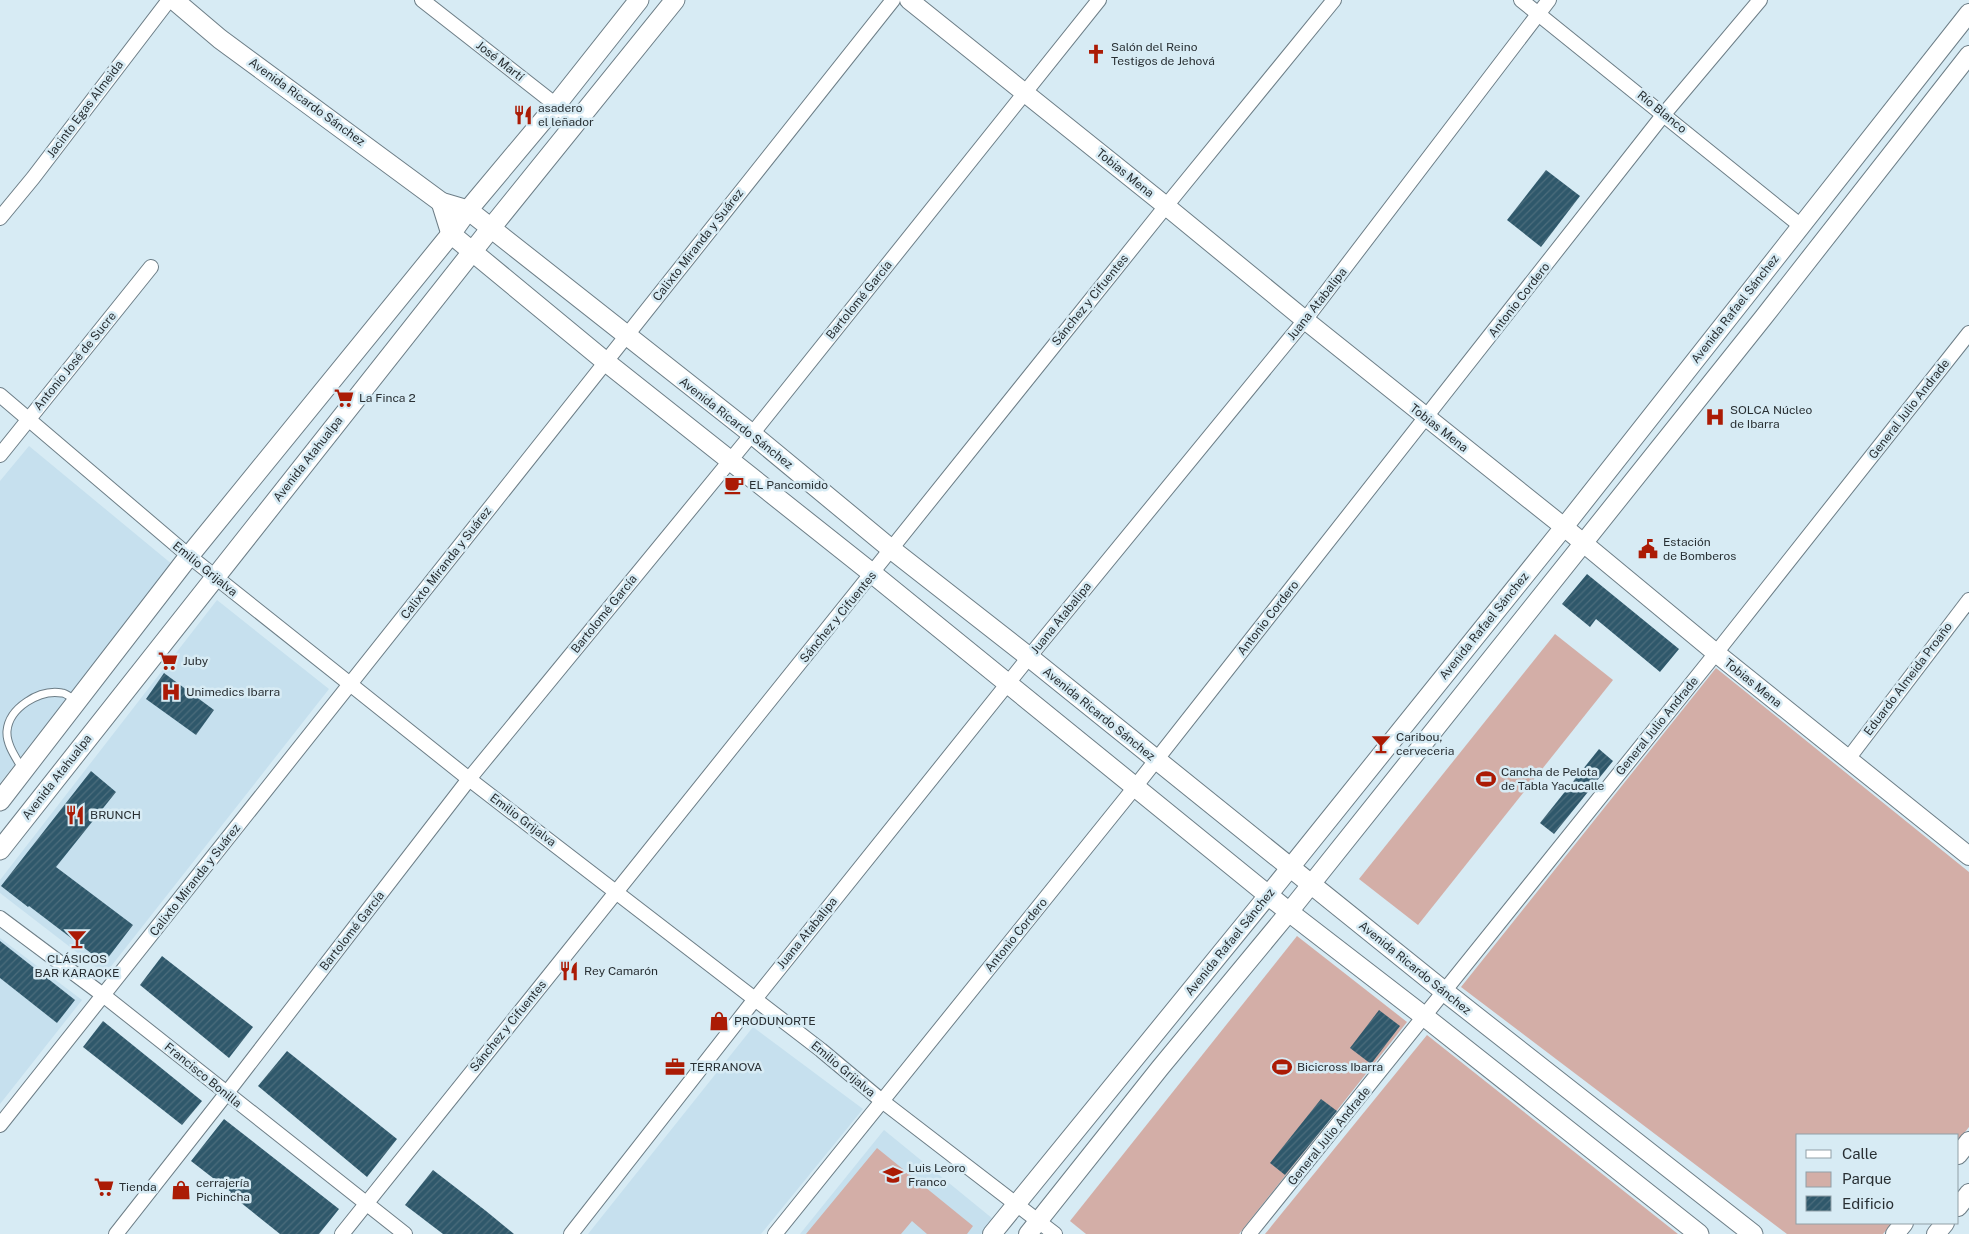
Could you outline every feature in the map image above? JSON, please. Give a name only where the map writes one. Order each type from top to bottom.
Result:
[{"type":"main road","name":"Avenida Ricardo Sánchez","points":[[174,0],[220,38],[441,202],[468,210],[626,337],[752,434],[891,549],[1029,657],[1445,992],[1753,1234]]},
{"type":"main road","points":[[0,801],[189,556],[451,234],[468,210],[556,105],[639,0]]},
{"type":"main road","name":"Avenida Atahualpa","points":[[0,850],[491,228],[675,0]]},
{"type":"main road","points":[[441,202],[451,234],[606,362],[873,574],[1289,912],[1699,1234]]},
{"type":"street","name":"Jacinto Egas Almeida","points":[[0,218],[33,178],[169,0]]},
{"type":"street","name":"José Martí","points":[[422,0],[556,105],[576,124]]},
{"type":"street","name":"Calixto Miranda y Suárez","points":[[0,1125],[893,0]]},
{"type":"street","name":"Tobias Mena","points":[[909,0],[1426,418],[1564,527],[1716,653],[1969,856]]},
{"type":"street","name":"Bartolomé García","points":[[116,1234],[469,779],[752,434],[1099,0]]},
{"type":"street","name":"Sánchez y Cifuentes","points":[[342,1234],[616,891],[873,574],[1166,206],[1334,0]]},
{"type":"street","name":"Río Blanco","points":[[1521,0],[1802,226]]},
{"type":"street","name":"Juana Atabalipa","points":[[571,1234],[755,999],[1008,683],[1305,320],[1549,0]]},
{"type":"street","name":"Antonio Cordero","points":[[775,1234],[1135,787],[1664,114],[1760,0]]},
{"type":"street","name":"Avenida Rafael Sánchez","points":[[992,1234],[1564,527],[1969,12]]},
{"type":"street","name":"Avenida Rafael Sánchez","points":[[1033,1227],[1289,912],[1763,318],[1969,56]]},
{"type":"street","name":"Antonio José de Sucre","points":[[0,455],[151,267]]},
{"type":"street","points":[[1742,299],[1763,318]]},
{"type":"street","name":"General Julio Andrade","points":[[1249,1234],[1445,992],[1968,335]]},
{"type":"street","name":"Emilio Grijalva","points":[[0,395],[189,556],[469,779],[616,891],[821,1050],[882,1101],[1016,1203],[1033,1227],[1055,1234]]},
{"type":"street","name":"Eduardo Almeida Proaño","points":[[1848,759],[1969,600]]},
{"type":"street","name":"Francisco Bonilla","points":[[0,918],[103,995],[405,1234]]},
{"type":"street","points":[[1959,1154],[1969,1141]]},
{"type":"street","points":[[1959,1206],[1969,1193]]},
{"type":"street","points":[[1895,1234],[1903,1224]]},
{"type":"street","points":[[1936,1234],[1944,1224]]},
{"type":"lane","points":[[23,771],[8,742],[7,731],[14,713],[25,702],[45,693],[62,693],[78,702]]},
{"type":"shaded area","points":[[29,446],[173,565],[0,783],[0,481]]},
{"type":"shaded area","points":[[217,600],[329,689],[105,974],[0,893],[0,880]]},
{"type":"shaded area","points":[[0,938],[82,1000],[0,1104]]},
{"type":"shaded area","points":[[753,1027],[863,1109],[761,1234],[588,1234]]},
{"type":"shaded area","name":"Luis Leoro Franco","points":[[884,1130],[993,1219],[981,1234],[800,1234]]},
{"type":"green space","name":"Cancha de Pelota de Tabla Yacucalle","points":[[1555,634],[1613,680],[1418,925],[1359,879]]},
{"type":"green space","points":[[1716,668],[1969,872],[1969,1127],[1959,1140],[1959,1134],[1796,1134],[1796,1224],[1891,1224],[1883,1234],[1787,1234],[1461,987]]},
{"type":"green space","name":"Bicicross Ibarra","points":[[1297,936],[1407,1022],[1239,1234],[1086,1234],[1070,1221]]},
{"type":"green space","points":[[1427,1035],[1678,1234],[1265,1234]]},
{"type":"green space","name":"Luis Leoro Franco","points":[[877,1148],[973,1226],[967,1234],[927,1234],[912,1221],[901,1234],[806,1234]]},
{"type":"building","points":[[1546,170],[1580,196],[1541,247],[1507,220]]},
{"type":"building","points":[[1587,574],[1679,649],[1660,672],[1596,619],[1590,627],[1562,604]]},
{"type":"building","points":[[164,673],[214,710],[196,735],[146,699]]},
{"type":"building","points":[[1599,749],[1613,761],[1554,834],[1540,823]]},
{"type":"building","points":[[91,771],[116,792],[56,867],[133,925],[104,963],[1,886]]},
{"type":"building","points":[[0,941],[75,1000],[57,1023],[0,978]]},
{"type":"building","points":[[162,956],[253,1027],[229,1058],[140,985]]},
{"type":"building","points":[[1379,1010],[1400,1026],[1371,1064],[1350,1048]]},
{"type":"building","points":[[103,1021],[202,1101],[182,1125],[83,1047]]},
{"type":"building","points":[[287,1051],[397,1139],[367,1177],[258,1086]]},
{"type":"building","points":[[1321,1099],[1337,1111],[1285,1175],[1270,1163]]},
{"type":"building","points":[[224,1119],[339,1209],[319,1234],[280,1234],[191,1161]]},
{"type":"building","points":[[433,1170],[514,1234],[443,1234],[405,1205]]},
{"type":"place","name":"Salón del Reino Testigos de Jehová","points":[[1096,54]]},
{"type":"place","name":"asadero el leñador","points":[[523,115]]},
{"type":"place","name":"La Finca 2","points":[[344,398]]},
{"type":"place","name":"SOLCA Núcleo de Ibarra","points":[[1715,417]]},
{"type":"place","name":"EL Pancomido","points":[[734,485]]},
{"type":"place","name":"Estación de Bomberos","points":[[1648,549]]},
{"type":"place","name":"Juby","points":[[168,661]]},
{"type":"place","name":"Unimedics Ibarra","points":[[171,692]]},
{"type":"place","name":"Caribou, cerveceria","points":[[1381,744]]},
{"type":"place","name":"Cancha de Pelota de Tabla Yacucalle","points":[[1486,779]]},
{"type":"place","name":"BRUNCH","points":[[75,815]]},
{"type":"place","name":"CLÁSICOS BAR KARAOKE","points":[[77,939]]},
{"type":"place","name":"Rey Camarón","points":[[569,971]]},
{"type":"place","name":"PRODUNORTE","points":[[719,1021]]},
{"type":"place","name":"TERRANOVA","points":[[675,1067]]},
{"type":"place","name":"Bicicross Ibarra","points":[[1282,1067]]},
{"type":"place","name":"Luis Leoro Franco","points":[[893,1175]]},
{"type":"place","name":"Tienda","points":[[104,1187]]},
{"type":"place","name":"cerrajería Pichincha","points":[[181,1190]]}]
